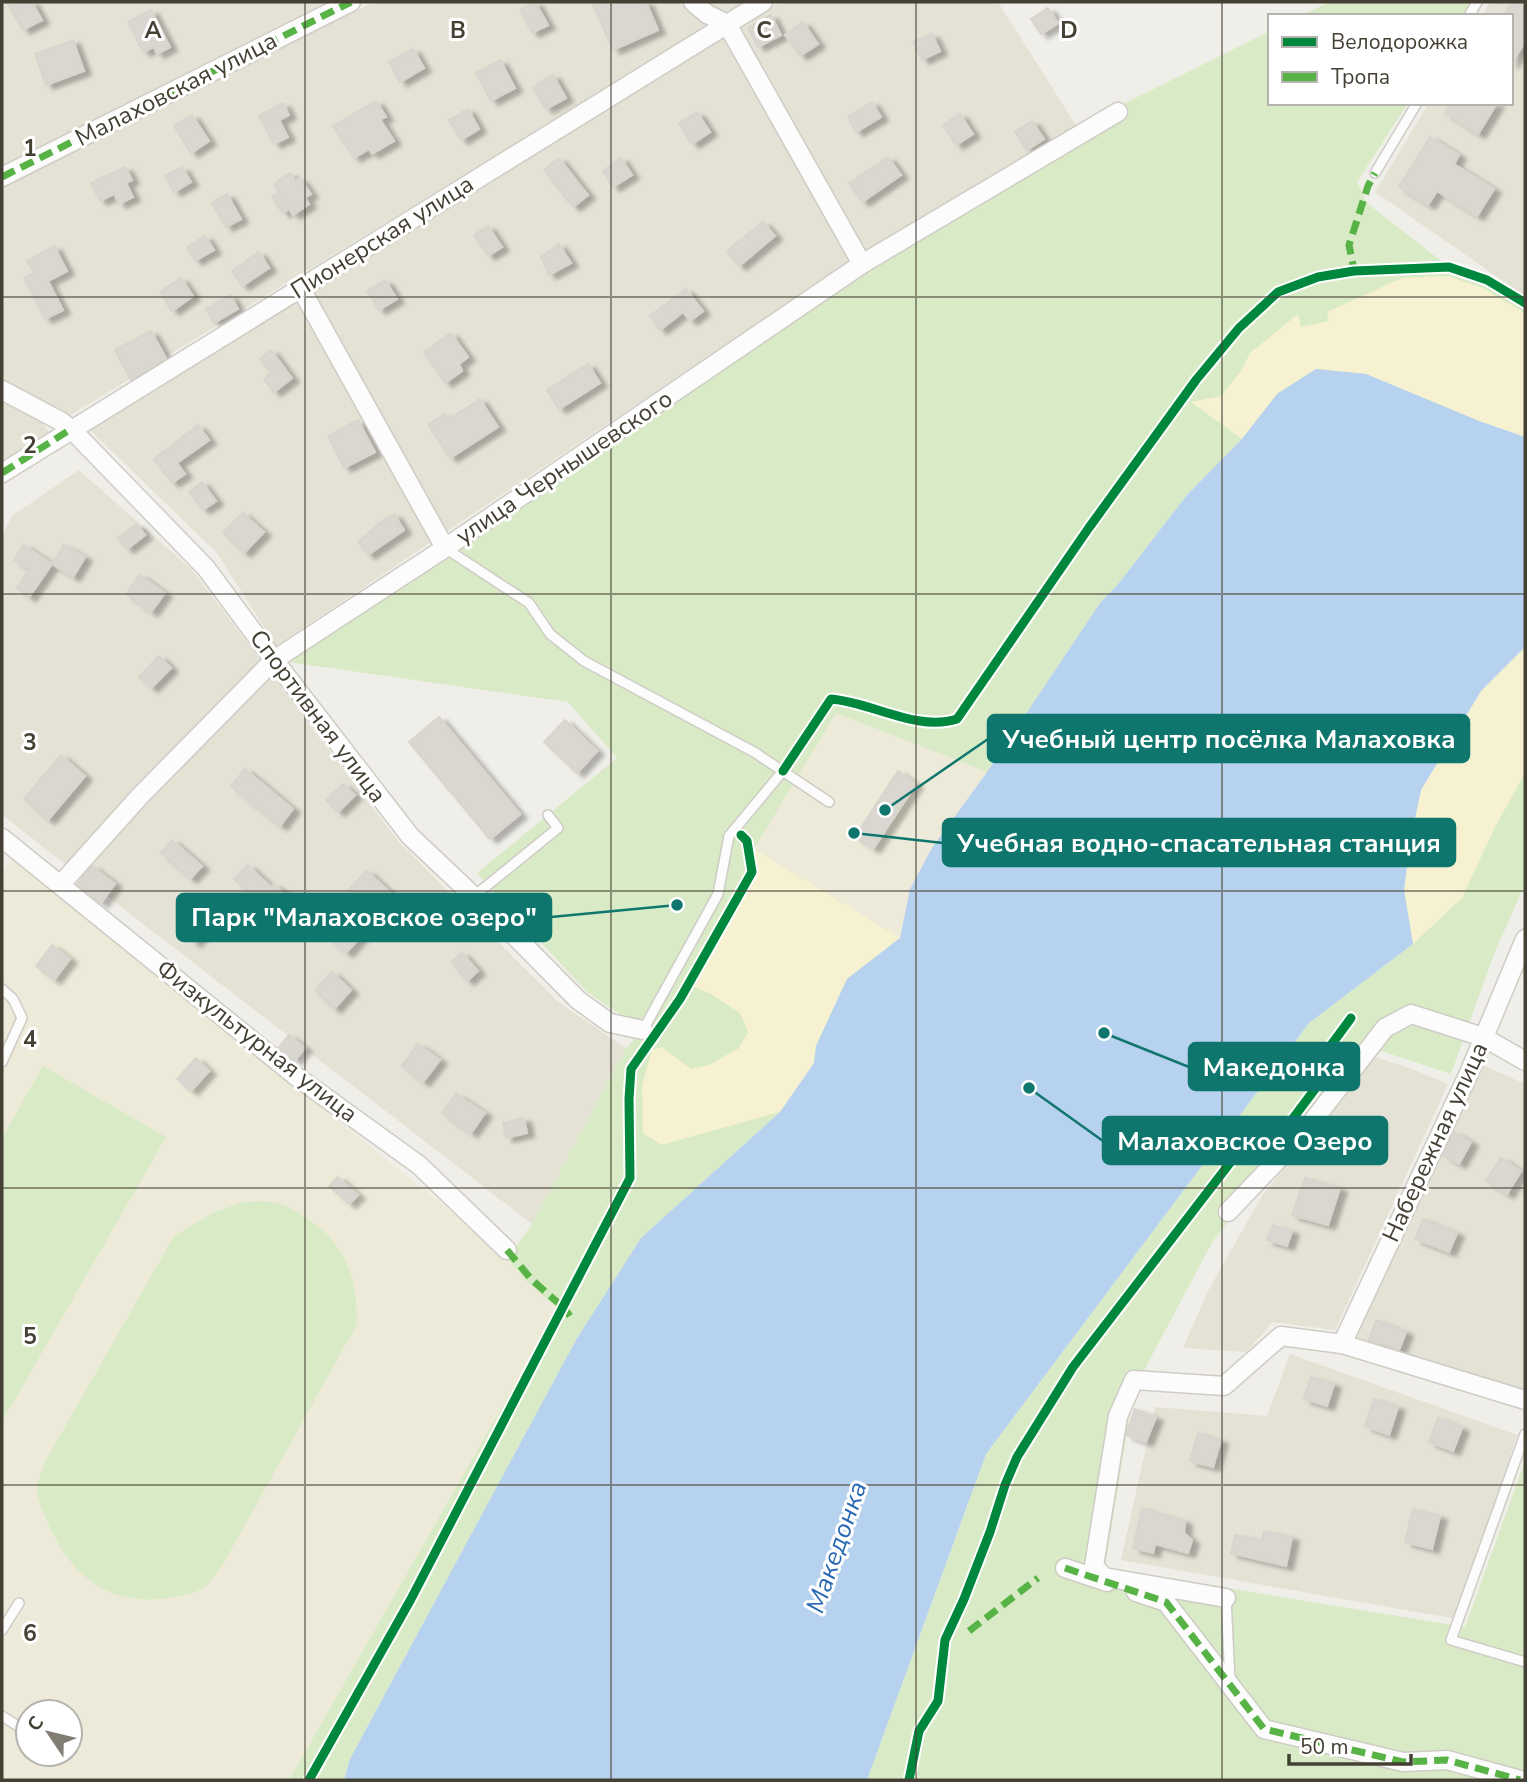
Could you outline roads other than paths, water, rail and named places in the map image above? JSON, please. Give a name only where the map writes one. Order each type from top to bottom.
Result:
[{"type":"street","name":"Малаховская улица","points":[[2,177],[351,2]]},
{"type":"street","points":[[692,2],[706,14],[727,24],[862,264]]},
{"type":"street","name":"Пионерская улица","points":[[2,473],[764,2]]},
{"type":"street","name":"улица Чернышевского","points":[[61,884],[139,796],[274,660],[445,548],[862,264],[1118,112]]},
{"type":"street","points":[[300,287],[445,548]]},
{"type":"street","name":"Спортивная улица","points":[[2,390],[71,429],[206,568],[410,836],[578,1000],[610,1023],[643,1030]]},
{"type":"street","name":"Физкультурная улица","points":[[2,838],[297,1077],[419,1165],[507,1250]]},
{"type":"street","name":"Набережная улица","points":[[1342,1344],[1469,1073],[1525,939]]},
{"type":"street","points":[[1228,1212],[1305,1130],[1385,1028],[1411,1014],[1483,1037],[1525,1061]]},
{"type":"street","points":[[1227,1598],[1104,1577],[1094,1566],[1118,1416],[1134,1380],[1224,1386],[1281,1336],[1342,1344],[1525,1400]]},
{"type":"street","points":[[1065,1568],[1166,1602],[1264,1729],[1403,1762],[1447,1760],[1520,1780]]},
{"type":"lane","points":[[1375,173],[1415,105]]},
{"type":"lane","points":[[445,548],[529,603],[550,634],[584,661],[783,771],[830,802]]},
{"type":"lane","points":[[643,1030],[718,894],[729,836],[783,771]]},
{"type":"lane","points":[[473,897],[558,828],[548,815]]},
{"type":"lane","points":[[2,989],[13,999],[22,1018],[2,1062]]},
{"type":"lane","points":[[1525,1434],[1451,1640],[1525,1662]]},
{"type":"lane","points":[[1227,1598],[1230,1687]]},
{"type":"lane","points":[[2,1630],[19,1603]]},
{"type":"water","points":[[1316,369],[1366,374],[1525,437],[1525,647],[1481,691],[1421,790],[1410,842],[1404,890],[1413,944],[1309,1023],[986,1454],[867,1780],[344,1780],[350,1759],[576,1340],[641,1238],[780,1112],[814,1063],[816,1046],[847,979],[900,938],[910,889],[932,848],[987,772],[1100,603],[1119,583],[1187,495],[1242,439],[1277,394]]},
{"type":"place","name":"Учебный центр посёлка Малаховка","points":[[885,810]]},
{"type":"place","name":"Учебная водно-спасательная станция","points":[[854,833]]},
{"type":"place","name":"Парк \"Малаховское озеро\"","points":[[677,905]]},
{"type":"place","name":"Македонка","points":[[1104,1033]]},
{"type":"place","name":"Малаховское Озеро","points":[[1029,1088]]}]
